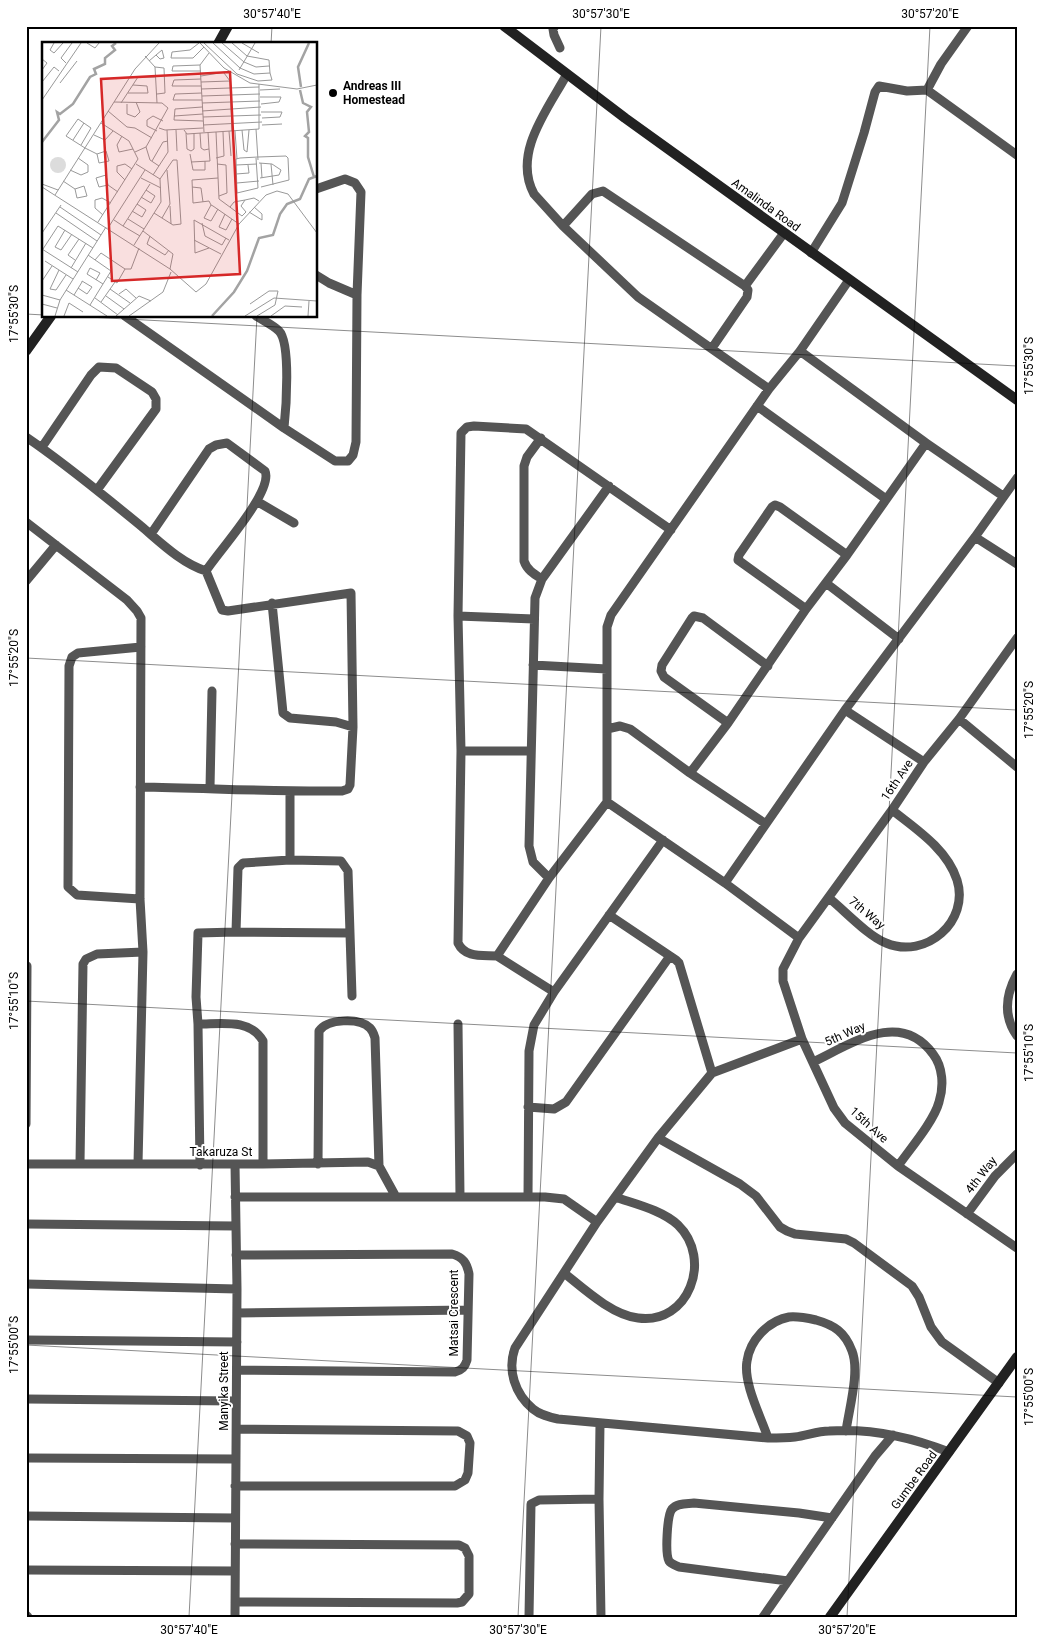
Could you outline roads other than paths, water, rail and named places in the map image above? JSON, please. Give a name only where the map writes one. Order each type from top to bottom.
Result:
[{"type":"street","points":[[219,42],[228,26]]},
{"type":"street","name":"Amalinda Road","points":[[504,26],[811,253],[1017,400]]},
{"type":"street","points":[[555,26],[553,29],[554,35],[560,48]]},
{"type":"street","points":[[927,90],[941,64],[968,26]]},
{"type":"street","points":[[567,74],[532,137],[528,155],[530,188],[563,226],[638,297],[769,390]]},
{"type":"street","points":[[811,253],[842,203],[875,92],[879,86],[907,91],[927,90],[1017,155]]},
{"type":"street","points":[[128,318],[284,428],[335,461],[348,461],[354,455],[356,442],[356,295],[361,192],[355,183],[345,179],[318,188]]},
{"type":"street","points":[[563,226],[592,194],[603,190],[744,286],[748,290],[747,298],[712,348]]},
{"type":"street","points":[[744,286],[784,233]]},
{"type":"street","points":[[318,276],[356,295]]},
{"type":"street","points":[[497,956],[548,878],[607,802],[607,627],[610,615],[849,280]]},
{"type":"street","points":[[26,351],[51,318]]},
{"type":"street","points":[[259,318],[280,332],[285,342],[287,402],[284,428]]},
{"type":"street","points":[[800,351],[1002,496]]},
{"type":"street","points":[[42,447],[91,375],[99,367],[116,368],[152,392],[156,399],[156,409],[97,490]]},
{"type":"street","points":[[758,406],[886,498]]},
{"type":"street","points":[[554,992],[497,956],[463,952],[458,943],[460,751],[458,616],[461,433],[467,427],[474,426],[526,429],[671,530]]},
{"type":"street","points":[[26,437],[42,447],[193,567],[206,571]]},
{"type":"street","points":[[541,438],[527,457],[524,466],[524,552],[525,566],[542,579]]},
{"type":"street","points":[[151,534],[209,449],[216,445],[227,443],[265,471],[266,480],[258,502],[206,571]]},
{"type":"street","points":[[690,773],[728,723],[806,609],[926,443]]},
{"type":"street","points":[[725,883],[846,710],[975,538],[1002,496],[1017,478]]},
{"type":"street","points":[[548,878],[530,856],[535,598],[542,579],[609,486]]},
{"type":"street","points":[[258,502],[294,523]]},
{"type":"street","points":[[806,609],[738,560],[738,555],[772,507],[775,505],[780,507],[846,555]]},
{"type":"street","points":[[26,522],[126,600],[141,618],[140,899],[142,952],[138,1164]]},
{"type":"street","points":[[975,538],[1017,564]]},
{"type":"street","points":[[26,581],[56,545]]},
{"type":"street","points":[[140,787],[290,792],[342,791],[348,789],[350,785],[353,727],[351,593],[228,611],[222,610],[206,571]]},
{"type":"street","points":[[826,583],[899,639]]},
{"type":"street","points":[[272,604],[283,713],[290,718],[336,722],[353,727]]},
{"type":"street","points":[[458,616],[534,619]]},
{"type":"street","points":[[728,723],[664,677],[660,671],[692,618],[694,616],[703,618],[768,666]]},
{"type":"street","name":"16th Ave","points":[[799,938],[892,810],[924,762],[959,719],[1017,638]]},
{"type":"street","points":[[140,899],[76,895],[68,887],[68,878],[69,666],[72,657],[78,653],[141,646]]},
{"type":"street","points":[[533,665],[607,669]]},
{"type":"street","points":[[210,788],[212,691]]},
{"type":"street","points":[[846,710],[924,762]]},
{"type":"street","points":[[959,719],[1017,767]]},
{"type":"street","points":[[607,729],[620,726],[630,729],[690,773],[766,824]]},
{"type":"street","points":[[460,751],[531,751]]},
{"type":"street","points":[[290,792],[290,860]]},
{"type":"street","points":[[607,802],[725,883],[799,938]]},
{"type":"street","name":"7th Way","points":[[829,898],[876,938],[887,944],[904,947],[918,946],[938,937],[948,927],[956,915],[959,904],[956,879],[949,863],[930,841],[892,810]]},
{"type":"street","points":[[528,1197],[529,1051],[532,1032],[554,992],[663,840]]},
{"type":"street","points":[[236,932],[238,868],[243,862],[290,860],[341,861],[346,865],[349,876],[352,996]]},
{"type":"street","points":[[608,915],[676,960],[681,970],[712,1073]]},
{"type":"street","points":[[200,1165],[196,997],[198,933],[349,933]]},
{"type":"street","name":"15th Ave","points":[[799,938],[783,968],[783,982],[802,1039],[834,1108],[845,1123],[898,1166],[1017,1248]]},
{"type":"street","points":[[80,1163],[83,964],[86,959],[97,954],[142,952]]},
{"type":"street","points":[[528,1107],[554,1109],[566,1102],[670,956]]},
{"type":"street","points":[[26,1124],[27,966]]},
{"type":"street","points":[[1017,974],[1010,987],[1007,1001],[1008,1016],[1017,1036]]},
{"type":"street","points":[[318,1164],[319,1031],[330,1022],[350,1021],[363,1023],[370,1027],[375,1038],[379,1166],[396,1197]]},
{"type":"street","points":[[198,1024],[239,1024],[255,1031],[263,1041],[263,1164]]},
{"type":"street","points":[[458,1024],[460,1197]]},
{"type":"street","name":"5th Way","points":[[813,1062],[862,1038],[881,1032],[895,1031],[909,1034],[926,1045],[938,1060],[941,1072],[939,1102],[934,1115],[898,1166]]},
{"type":"street","points":[[802,1039],[712,1073],[658,1138],[597,1222],[514,1348],[510,1366],[512,1378],[522,1396],[532,1408],[545,1416],[558,1419],[768,1438],[796,1437],[830,1430],[846,1430],[893,1435],[926,1443],[949,1452]]},
{"type":"street","points":[[658,1138],[740,1184],[756,1196],[780,1227],[787,1231],[795,1234],[840,1238],[854,1243],[912,1286],[919,1297],[931,1327],[942,1342],[999,1383]]},
{"type":"street","name":"4th Way","points":[[967,1214],[995,1176],[1017,1154]]},
{"type":"street","name":"Takaruza St","points":[[26,1164],[200,1165],[368,1162],[379,1166]]},
{"type":"street","name":"Manyika Street","points":[[235,1164],[237,1289],[235,1617]]},
{"type":"street","points":[[236,1197],[528,1197],[564,1200],[597,1222]]},
{"type":"street","points":[[564,1273],[619,1313],[636,1318],[648,1319],[666,1314],[680,1303],[690,1289],[695,1272],[695,1254],[688,1237],[677,1224],[662,1214],[616,1197]]},
{"type":"street","points":[[26,1224],[236,1226]]},
{"type":"street","name":"Matsai Crescent","points":[[236,1255],[452,1254],[460,1256],[468,1268],[468,1360],[464,1368],[460,1370],[445,1372],[237,1370]]},
{"type":"street","points":[[26,1284],[237,1289]]},
{"type":"street","points":[[237,1313],[468,1310]]},
{"type":"street","points":[[768,1438],[748,1383],[746,1361],[754,1340],[763,1330],[777,1321],[789,1317],[802,1317],[830,1324],[839,1331],[853,1352],[854,1367],[846,1430]]},
{"type":"street","points":[[26,1340],[237,1342]]},
{"type":"street","name":"Gumbe Road","points":[[830,1617],[1017,1357]]},
{"type":"street","points":[[26,1399],[236,1400]]},
{"type":"street","points":[[600,1423],[601,1617]]},
{"type":"street","points":[[235,1486],[455,1486],[464,1480],[468,1472],[470,1443],[467,1436],[458,1431],[237,1428]]},
{"type":"street","points":[[763,1617],[893,1435]]},
{"type":"street","points":[[26,1458],[235,1458]]},
{"type":"street","points":[[528,1617],[531,1504],[539,1500],[599,1499]]},
{"type":"street","points":[[788,1581],[679,1567],[672,1564],[668,1556],[668,1517],[672,1509],[679,1504],[694,1503],[832,1518]]},
{"type":"street","points":[[26,1516],[235,1518]]},
{"type":"street","points":[[234,1544],[459,1545],[465,1548],[469,1556],[468,1594],[466,1598],[457,1603],[235,1602]]},
{"type":"street","points":[[26,1570],[235,1571]]},
{"type":"place","name":"Andreas III Homestead","points":[[333,93]]}]
